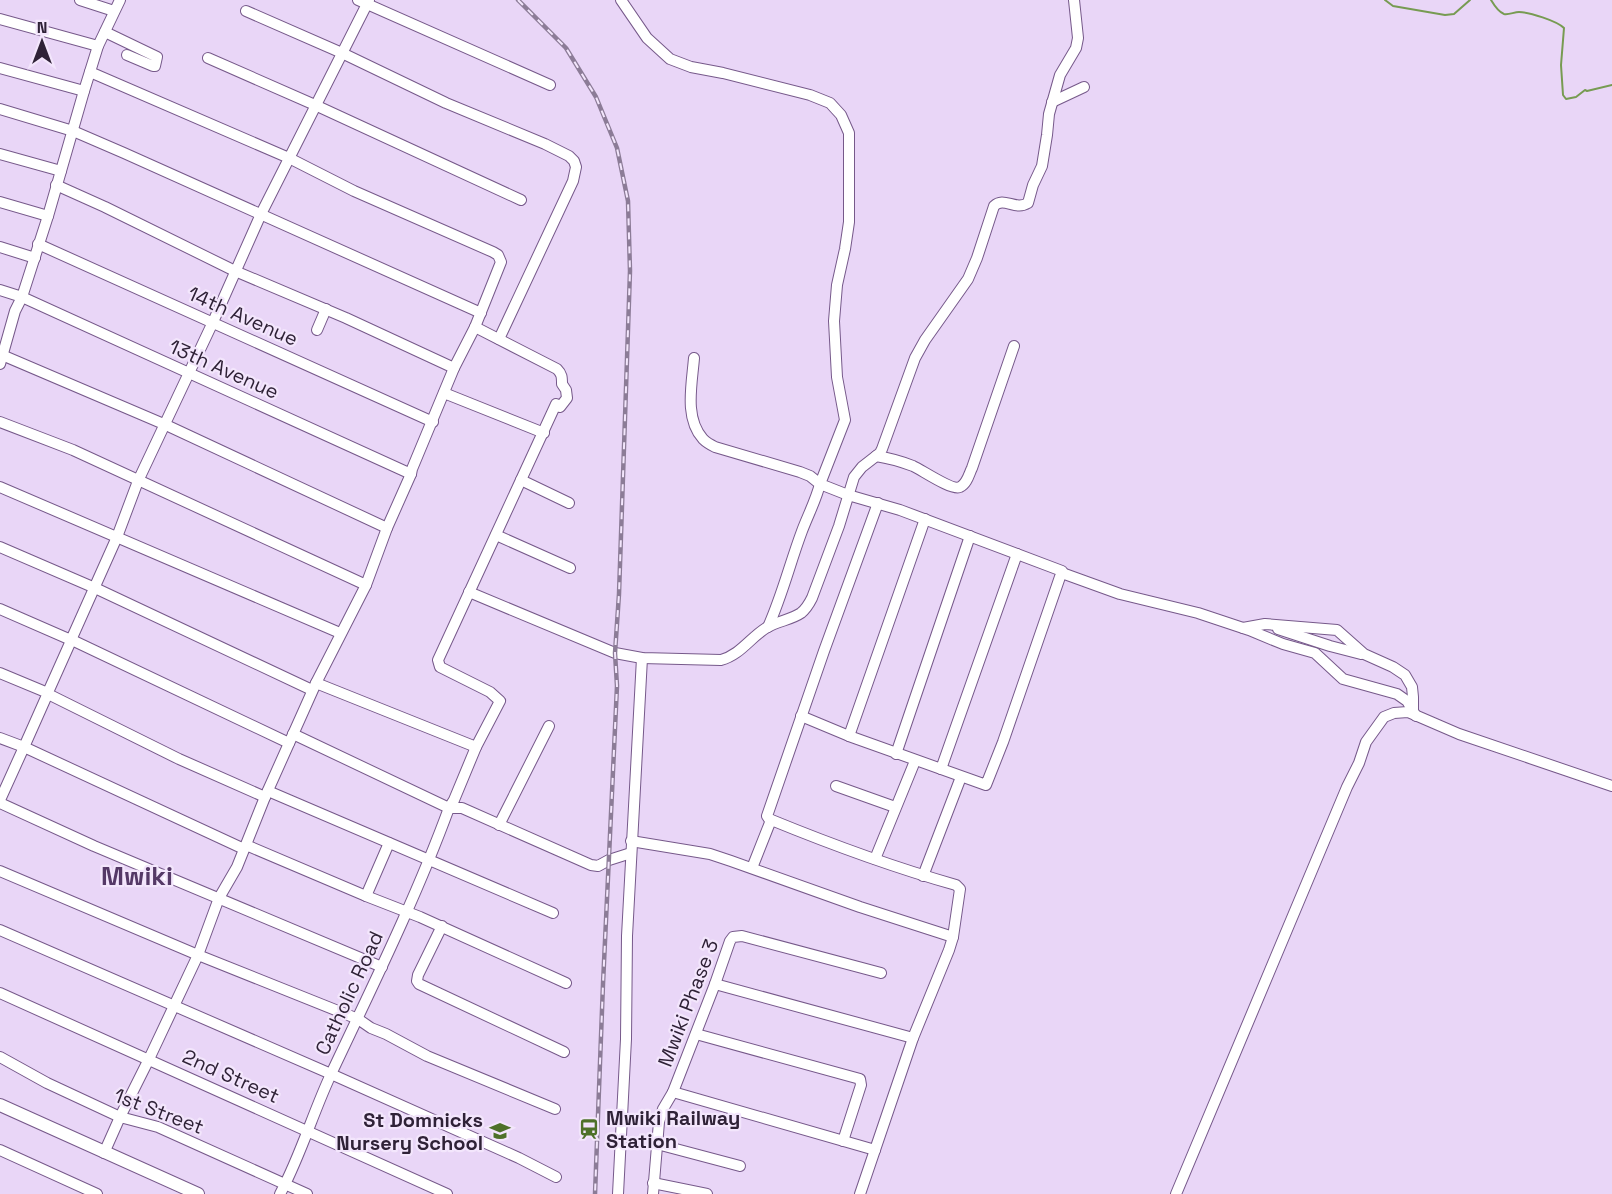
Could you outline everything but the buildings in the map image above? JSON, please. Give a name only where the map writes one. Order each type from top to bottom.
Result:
[{"type":"main road","points":[[0,1105],[198,1194]]},
{"type":"street","points":[[80,0],[114,11]]},
{"type":"street","points":[[120,0],[98,46],[35,258],[22,297],[4,332],[1,360],[166,425],[387,528]]},
{"type":"street","points":[[621,0],[647,38],[670,60],[810,95],[830,103],[841,116],[849,133],[849,222],[837,285],[834,321],[837,377],[845,420],[768,627]]},
{"type":"street","points":[[475,327],[560,372],[567,398],[560,406],[556,404],[469,592],[615,653],[642,658],[721,660],[730,658],[768,627],[800,614],[807,607],[839,526],[854,477],[882,449],[915,358],[968,279],[994,206],[1000,202],[1017,206],[1028,203],[1033,184],[1042,166],[1049,114],[1060,75],[1076,48],[1078,38],[1074,0]]},
{"type":"street","points":[[382,967],[94,846],[0,801],[117,537],[138,481],[166,425],[261,214],[365,1],[550,85]]},
{"type":"street","points":[[246,11],[342,52],[446,103],[545,144],[574,161],[576,171],[573,181],[499,339]]},
{"type":"street","points":[[0,19],[98,46]]},
{"type":"street","points":[[105,32],[158,57],[153,66],[127,55]]},
{"type":"street","points":[[208,58],[521,200]]},
{"type":"street","points":[[0,68],[84,91]]},
{"type":"street","points":[[90,72],[289,158],[354,191],[498,255],[501,262],[387,528],[366,585],[314,686],[266,794],[237,867],[219,898],[198,955],[104,1153]]},
{"type":"street","points":[[1052,102],[1084,87]]},
{"type":"street","points":[[0,109],[73,131],[135,157],[481,313]]},
{"type":"street","points":[[0,154],[60,171]]},
{"type":"street","points":[[56,185],[235,271],[326,309],[454,368]]},
{"type":"street","points":[[0,202],[48,216]]},
{"type":"street","name":"14th Avenue","points":[[38,244],[433,422]]},
{"type":"street","points":[[0,247],[35,258]]},
{"type":"street","name":"13th Avenue","points":[[0,290],[22,297],[411,474]]},
{"type":"street","points":[[317,330],[326,309]]},
{"type":"street","points":[[876,456],[894,459],[916,468],[956,489],[961,487],[972,468],[1014,346]]},
{"type":"street","points":[[694,358],[691,408],[693,419],[704,440],[715,447],[800,472],[848,495],[925,519],[1062,570],[1062,573],[1119,594],[1198,614],[1315,653],[1343,679],[1397,694],[1407,701],[1415,713]]},
{"type":"street","points":[[444,393],[544,433]]},
{"type":"street","points":[[0,422],[73,450],[366,585]]},
{"type":"street","points":[[521,480],[569,503]]},
{"type":"street","points":[[0,487],[340,633]]},
{"type":"street","points":[[860,1194],[913,1038],[953,937],[960,889],[956,885],[923,876],[823,841],[771,820],[767,818],[767,814],[878,503]]},
{"type":"street","points":[[849,736],[925,519]]},
{"type":"street","points":[[496,535],[570,568]]},
{"type":"street","points":[[896,754],[970,536]]},
{"type":"street","points":[[0,547],[314,686],[477,747]]},
{"type":"street","points":[[941,769],[1017,554]]},
{"type":"street","points":[[801,716],[896,754],[986,785],[1062,573]]},
{"type":"street","name":"Catholic Road","points":[[282,1189],[331,1074],[430,860],[449,808],[500,700],[490,692],[438,664],[469,592]]},
{"type":"street","points":[[0,609],[449,808],[462,808],[591,865],[598,866],[631,847],[710,855],[752,867],[882,915],[953,937]]},
{"type":"street","points":[[1243,628],[1263,624],[1337,630],[1364,654]]},
{"type":"street","points":[[1263,624],[1330,646],[1364,654],[1393,667],[1405,675],[1412,687],[1415,713]]},
{"type":"street","points":[[618,1194],[626,1039],[627,936],[642,658]]},
{"type":"street","points":[[0,673],[48,693],[158,749],[553,913]]},
{"type":"street","points":[[1176,1194],[1366,742],[1384,717],[1394,713],[1415,713],[1460,734],[1612,786]]},
{"type":"street","points":[[499,825],[549,726]]},
{"type":"street","points":[[0,738],[245,847],[442,926],[566,983]]},
{"type":"street","points":[[875,859],[915,760]]},
{"type":"street","points":[[923,876],[961,777]]},
{"type":"street","points":[[836,786],[895,807]]},
{"type":"street","points":[[752,867],[771,820]]},
{"type":"street","points":[[366,896],[389,843]]},
{"type":"street","points":[[0,871],[198,955],[358,1019],[427,1056],[555,1108]]},
{"type":"street","points":[[442,926],[418,975],[419,984],[564,1052]]},
{"type":"street","points":[[0,930],[331,1074],[508,1153],[556,1177]]},
{"type":"street","name":"Mwiki Phase 3","points":[[653,1189],[659,1122],[663,1109],[673,1092],[733,937],[737,936],[881,973]]},
{"type":"street","points":[[715,984],[913,1038]]},
{"type":"street","name":"2nd Street","points":[[0,993],[447,1194]]},
{"type":"street","points":[[696,1034],[860,1079],[861,1085],[843,1141]]},
{"type":"street","name":"1st Street","points":[[0,1057],[47,1083],[120,1117],[158,1127],[282,1189],[307,1194]]},
{"type":"street","points":[[673,1092],[875,1150]]},
{"type":"street","points":[[657,1144],[740,1166]]},
{"type":"street","points":[[0,1150],[97,1194]]},
{"type":"street","points":[[653,1189],[707,1194]]},
{"type":"waterway","points":[[1385,0],[1393,6],[1445,15],[1454,14],[1470,0]]},
{"type":"waterway","points":[[1491,0],[1504,14],[1519,12],[1529,14],[1549,20],[1564,28],[1561,65],[1563,95],[1566,99],[1576,97],[1585,90],[1612,85]]},
{"type":"railway","points":[[518,0],[566,48],[596,97],[617,148],[628,201],[630,271],[615,653],[617,686],[595,1194]]},
{"type":"place","name":"Mwiki Railway Station","points":[[589,1129]]},
{"type":"place","name":"St Domnicks Nursery School","points":[[500,1131]]},
{"type":"district","name":"Mwiki","points":[[137,876]]}]
